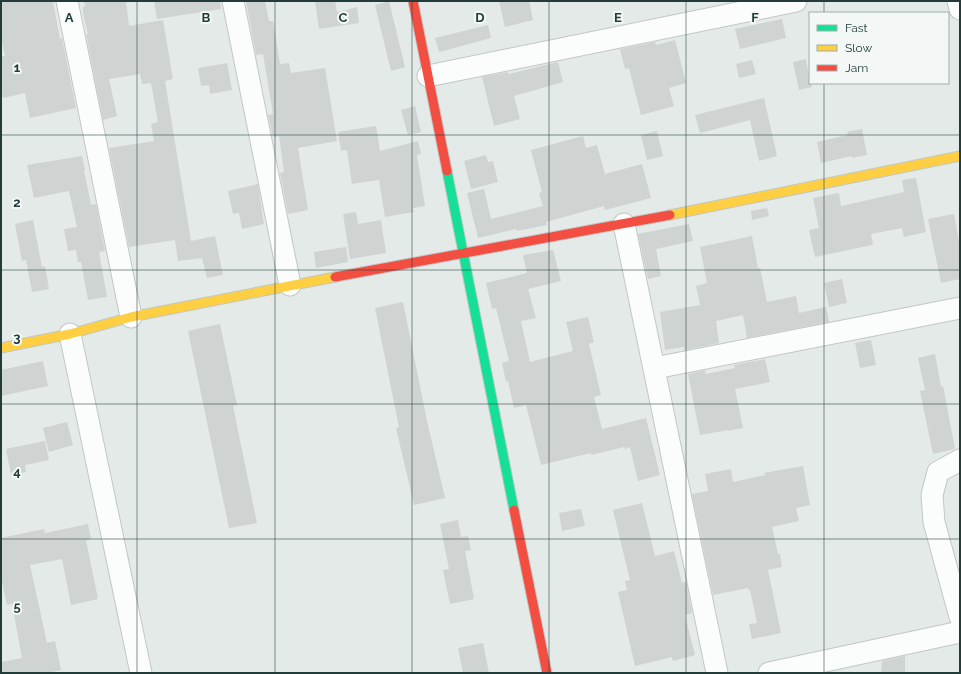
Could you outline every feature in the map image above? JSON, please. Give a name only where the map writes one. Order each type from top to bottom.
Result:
[{"type":"street","points":[[67,1],[131,318]]},
{"type":"street","points":[[233,1],[290,285]]},
{"type":"street","points":[[413,1],[547,673]]},
{"type":"street","points":[[958,1],[960,9]]},
{"type":"street","points":[[428,76],[783,2]]},
{"type":"street","points":[[1,348],[70,334],[131,318],[290,285],[624,224],[960,156]]},
{"type":"street","points":[[624,224],[718,673]]},
{"type":"street","points":[[655,368],[960,308]]},
{"type":"street","points":[[70,334],[141,673]]},
{"type":"street","points":[[958,606],[934,522],[932,495],[938,472],[960,460]]},
{"type":"street","points":[[769,673],[960,632]]},
{"type":"building","points":[[53,1],[76,108],[30,118],[25,93],[3,98],[1,86],[1,57],[5,56],[1,37],[1,2]]},
{"type":"building","points":[[84,1],[126,1],[129,26],[163,20],[173,79],[165,81],[191,241],[215,236],[223,275],[207,278],[202,258],[178,261],[175,240],[129,247],[109,148],[154,141],[151,124],[158,122],[151,83],[142,84],[140,74],[109,79],[117,116],[103,120],[86,34],[88,34],[83,13],[83,7],[85,6]]},
{"type":"building","points":[[154,1],[220,1],[221,9],[157,19]]},
{"type":"building","points":[[246,1],[265,1],[269,21],[273,21],[280,64],[289,63],[291,73],[325,68],[337,141],[298,148],[308,210],[288,214],[280,173],[284,172],[279,136],[273,137],[268,115],[273,114],[263,54],[256,55]]},
{"type":"building","points":[[315,1],[335,1],[337,12],[357,7],[359,23],[319,29]]},
{"type":"building","points":[[389,1],[405,67],[391,71],[375,5]]},
{"type":"building","points":[[499,1],[529,1],[533,20],[505,27]]},
{"type":"building","points":[[782,19],[786,38],[740,49],[735,29]]},
{"type":"building","points":[[488,25],[491,38],[439,52],[435,38]]},
{"type":"building","points":[[675,40],[686,83],[669,88],[674,106],[641,115],[629,68],[625,69],[620,49],[655,42],[656,45]]},
{"type":"building","points":[[806,59],[809,84],[811,84],[812,87],[799,90],[793,62]]},
{"type":"building","points":[[752,60],[756,74],[739,78],[736,64]]},
{"type":"building","points":[[558,62],[563,82],[514,96],[520,119],[494,126],[482,77],[508,72],[509,74]]},
{"type":"building","points":[[227,63],[232,90],[210,94],[209,85],[201,86],[198,68]]},
{"type":"building","points":[[764,98],[777,156],[759,161],[750,120],[700,133],[695,115]]},
{"type":"building","points":[[415,106],[421,132],[408,135],[401,110]]},
{"type":"building","points":[[376,126],[380,151],[418,141],[421,154],[417,155],[425,206],[413,208],[414,212],[385,217],[379,180],[352,184],[347,150],[341,151],[338,132]]},
{"type":"building","points":[[862,129],[867,155],[852,158],[852,156],[821,163],[817,142],[848,135],[847,132]]},
{"type":"building","points":[[657,131],[663,156],[647,160],[641,135]]},
{"type":"building","points":[[583,136],[586,148],[597,145],[605,174],[642,164],[651,198],[605,210],[604,206],[546,222],[547,225],[517,231],[516,229],[478,238],[467,193],[484,189],[491,219],[543,206],[539,193],[542,192],[531,150]]},
{"type":"building","points":[[486,155],[488,162],[493,161],[498,182],[471,189],[464,161]]},
{"type":"building","points":[[82,156],[91,205],[96,204],[105,251],[99,252],[107,297],[88,300],[81,262],[78,262],[76,250],[68,251],[64,229],[77,227],[69,191],[34,198],[27,165]]},
{"type":"building","points":[[916,178],[926,232],[904,237],[902,228],[871,234],[872,245],[815,257],[809,230],[819,228],[813,198],[839,193],[841,206],[904,192],[902,180]]},
{"type":"building","points":[[258,184],[264,224],[242,229],[239,213],[233,214],[228,191]]},
{"type":"building","points":[[767,208],[769,216],[752,220],[751,211]]},
{"type":"building","points":[[356,212],[358,224],[381,220],[386,253],[350,259],[343,214]]},
{"type":"building","points":[[954,214],[960,247],[960,279],[941,283],[928,219]]},
{"type":"building","points":[[33,220],[42,267],[45,266],[49,289],[32,292],[26,260],[22,261],[15,224]]},
{"type":"building","points":[[689,224],[693,241],[656,249],[661,276],[648,279],[638,234]]},
{"type":"building","points":[[752,236],[758,268],[760,268],[767,302],[796,296],[799,313],[826,307],[829,322],[747,338],[743,315],[716,321],[719,343],[684,350],[684,347],[665,350],[660,312],[700,305],[696,286],[707,283],[700,247]]},
{"type":"building","points":[[346,247],[348,262],[316,268],[314,252]]},
{"type":"building","points":[[553,250],[561,281],[528,289],[536,318],[521,321],[530,362],[573,351],[566,322],[588,317],[594,342],[589,344],[601,395],[594,397],[602,429],[646,418],[660,475],[638,481],[630,447],[625,449],[624,447],[591,455],[591,453],[541,465],[526,405],[514,408],[508,381],[506,382],[502,363],[509,361],[496,308],[492,309],[486,283],[527,273],[523,255]]},
{"type":"building","points":[[842,279],[847,303],[829,307],[824,283]]},
{"type":"building","points":[[403,302],[427,421],[445,498],[414,505],[396,428],[399,427],[375,308]]},
{"type":"building","points":[[220,324],[237,405],[233,406],[257,523],[229,528],[188,331]]},
{"type":"building","points":[[871,340],[876,365],[860,368],[855,343]]},
{"type":"building","points":[[935,354],[941,387],[943,386],[955,449],[933,454],[920,391],[925,390],[918,358]]},
{"type":"building","points":[[765,359],[770,382],[735,389],[743,428],[700,435],[688,374],[705,370],[706,374],[735,368],[734,365]]},
{"type":"building","points":[[43,361],[48,386],[1,396],[1,370]]},
{"type":"building","points":[[67,422],[73,445],[49,452],[43,428]]},
{"type":"building","points":[[45,441],[49,460],[25,465],[26,472],[11,475],[6,449]]},
{"type":"building","points":[[803,466],[810,505],[796,508],[799,521],[772,527],[778,554],[780,554],[782,567],[768,570],[781,633],[752,639],[749,624],[757,623],[750,590],[749,591],[748,588],[713,595],[692,494],[708,491],[705,474],[731,469],[733,482],[765,475],[764,473]]},
{"type":"building","points":[[642,503],[655,556],[674,551],[682,583],[686,582],[692,613],[685,615],[695,655],[673,661],[672,657],[635,666],[618,592],[627,590],[625,581],[630,580],[613,510]]},
{"type":"building","points":[[581,509],[585,526],[562,531],[559,513]]},
{"type":"building","points":[[458,520],[461,537],[468,536],[471,550],[465,551],[474,599],[450,604],[443,570],[449,569],[440,524]]},
{"type":"building","points":[[88,524],[91,539],[86,540],[98,599],[71,605],[62,559],[30,565],[47,643],[55,641],[61,670],[47,673],[1,673],[1,662],[22,658],[12,604],[7,605],[1,576],[1,538],[44,529],[45,533]]},
{"type":"building","points":[[483,643],[489,673],[463,673],[458,648]]},
{"type":"building","points":[[905,656],[905,673],[881,673],[882,661]]},
{"type":"traffic: fast","points":[[447,171],[514,510]]},
{"type":"traffic: slow","points":[[670,215],[960,156]]},
{"type":"traffic: slow","points":[[1,348],[70,334],[131,317],[335,277]]},
{"type":"traffic: jam","points":[[413,1],[447,171]]},
{"type":"traffic: jam","points":[[335,277],[670,215]]},
{"type":"traffic: jam","points":[[514,510],[547,673]]}]
